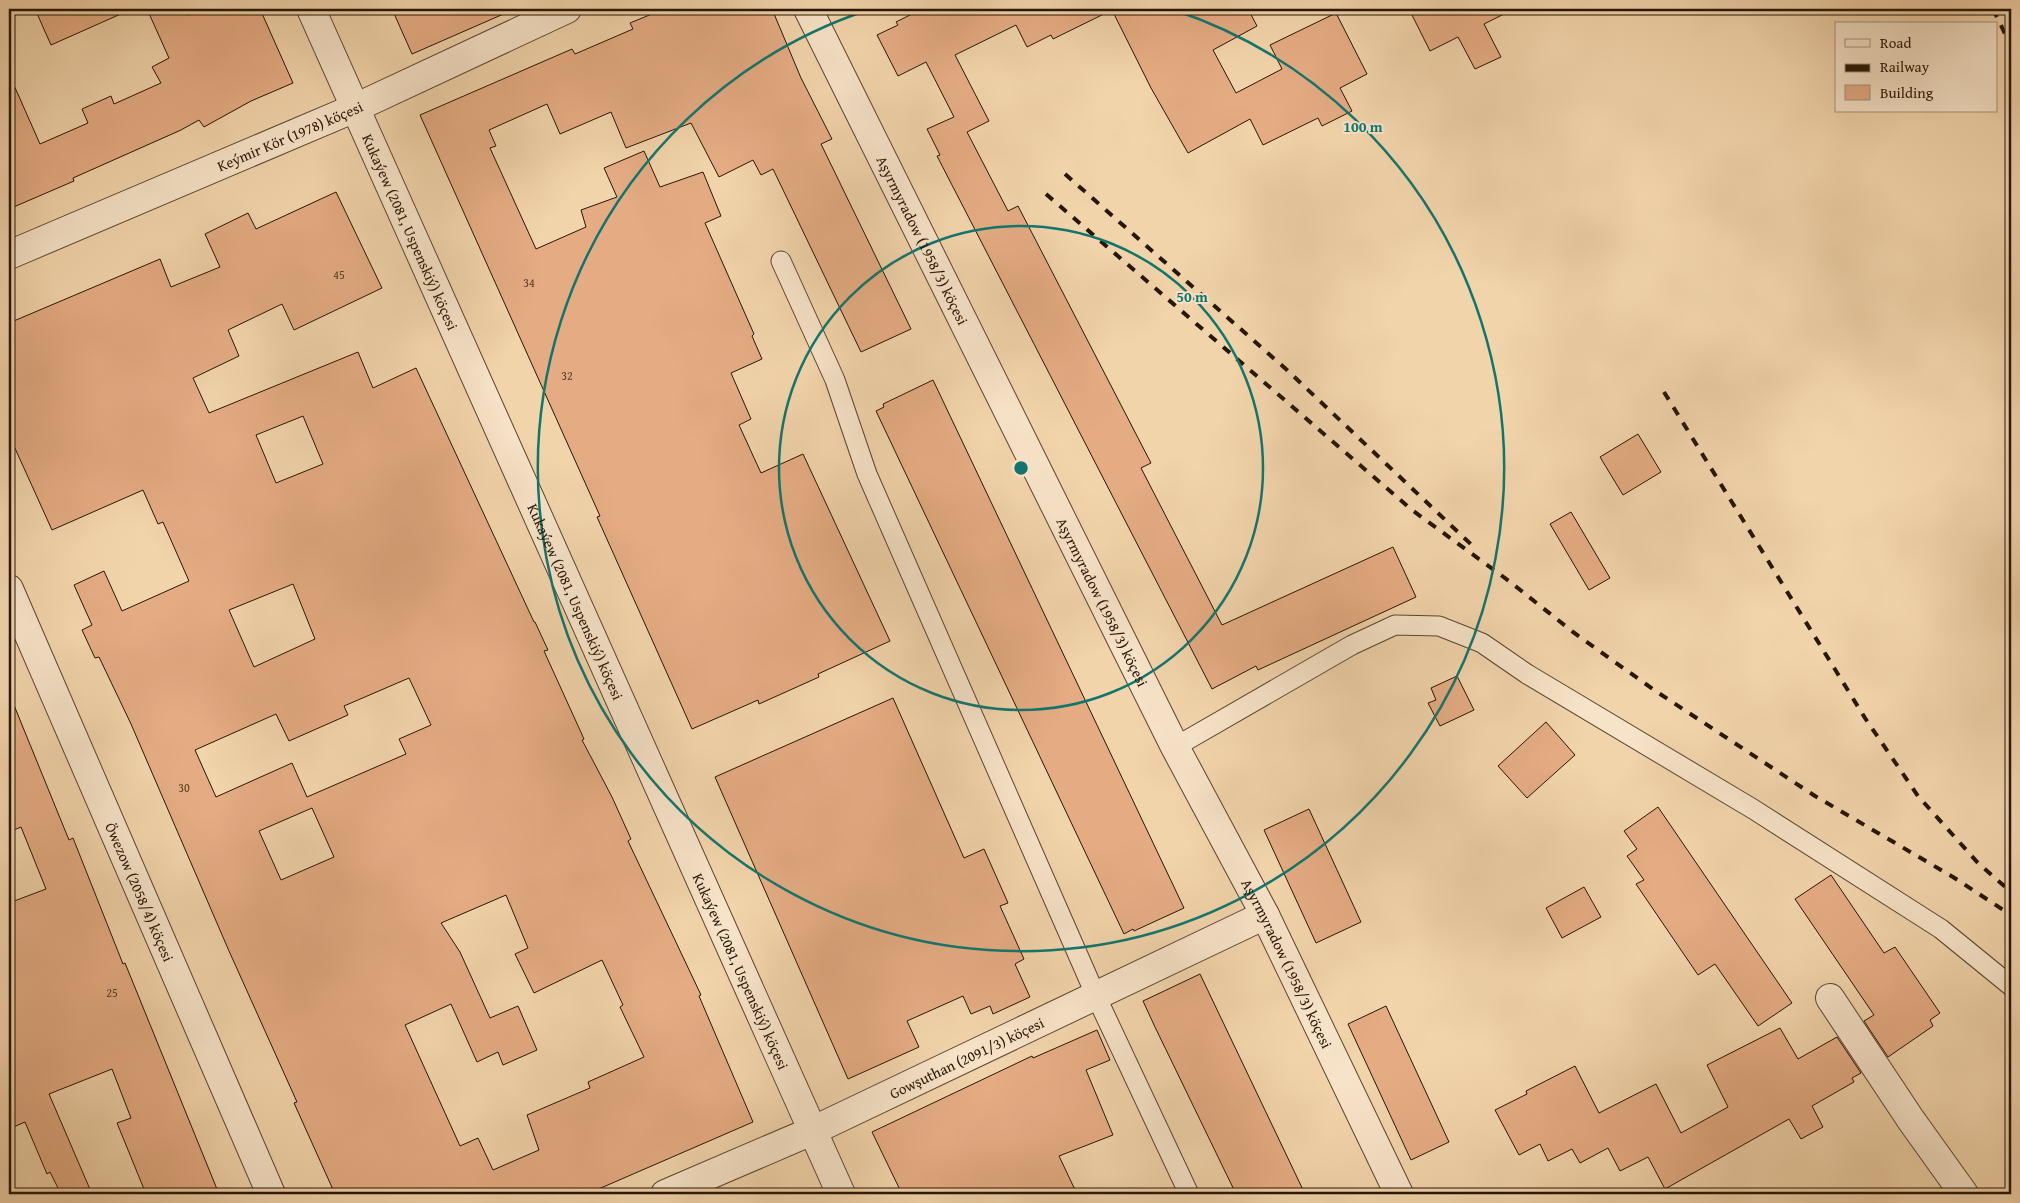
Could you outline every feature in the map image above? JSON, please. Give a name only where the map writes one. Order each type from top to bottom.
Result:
[{"type":"street","name":"Kukaýew (2081, Uspenskiý) köçesi","points":[[311,9],[841,1194]]},
{"type":"street","name":"Keýmir Kör (1978) köçesi","points":[[9,255],[355,108],[567,9]]},
{"type":"street","name":"Aşyrmyradow (1958/3) köçesi","points":[[808,9],[1175,747],[1265,915],[1399,1194]]},
{"type":"street","name":"Öwezow (2058/4) köçesi","points":[[9,589],[271,1194]]},
{"type":"street","name":"Gowşuthan (2091/3) köçesi","points":[[665,1194],[812,1131],[1265,915]]},
{"type":"street","points":[[1830,998],[1911,1120],[1964,1194]]},
{"type":"lane","points":[[781,261],[835,380],[867,474],[1096,996],[1189,1194]]},
{"type":"lane","points":[[1175,747],[1352,645],[1395,625],[1439,626],[1482,643],[1527,674],[1761,814],[1941,929],[2011,986]]},
{"type":"building","points":[[35,9],[132,9],[51,45]]},
{"type":"building","points":[[147,9],[185,9],[188,15],[205,9],[260,9],[293,83],[251,101],[204,127],[199,120],[181,130],[73,178],[74,181],[9,209],[9,74],[40,144],[88,123],[82,109],[111,96],[114,104],[161,83],[152,67],[169,58]]},
{"type":"building","points":[[392,9],[515,9],[412,54]]},
{"type":"building","points":[[664,9],[772,9],[801,78],[832,139],[821,144],[911,329],[861,352],[773,169],[761,175],[753,160],[719,177],[691,123],[626,148],[611,112],[560,134],[547,104],[489,130],[496,146],[490,148],[536,249],[586,227],[581,210],[617,197],[604,168],[644,151],[660,187],[703,172],[721,216],[705,223],[754,334],[752,336],[762,359],[731,373],[751,419],[739,425],[761,473],[803,454],[890,641],[818,674],[819,677],[759,704],[758,700],[692,729],[597,517],[600,516],[420,115],[572,49],[575,54],[633,29],[630,23]]},
{"type":"building","points":[[922,9],[1248,9],[1257,26],[1213,50],[1236,93],[1282,69],[1270,45],[1336,13],[1367,74],[1340,88],[1352,111],[1322,126],[1318,118],[1263,145],[1250,119],[1188,153],[1151,88],[1112,10],[1053,39],[1051,35],[1027,47],[1016,25],[955,55],[989,121],[967,132],[1008,211],[1018,206],[1151,463],[1141,468],[1222,625],[1393,547],[1416,597],[1258,670],[1256,666],[1212,689],[937,156],[940,155],[927,129],[954,117],[926,62],[898,76],[877,35],[898,25],[896,22]]},
{"type":"building","points":[[1409,9],[1514,9],[1484,24],[1501,57],[1475,69],[1458,37],[1430,51]]},
{"type":"building","points":[[336,192],[382,288],[294,330],[282,304],[228,330],[239,356],[193,378],[209,413],[358,352],[373,388],[416,368],[548,650],[544,651],[584,739],[582,740],[612,797],[631,839],[628,841],[701,995],[699,996],[753,1122],[587,1194],[335,1194],[294,1103],[297,1102],[229,951],[131,724],[99,657],[95,658],[82,630],[92,625],[74,585],[104,571],[122,611],[189,581],[163,522],[158,524],[143,490],[52,530],[9,435],[9,323],[160,259],[171,287],[220,267],[205,234],[248,213],[256,229]],"holes":[[[303,416],[323,464],[276,483],[256,435]],[[293,584],[315,639],[254,667],[229,610]],[[409,678],[431,725],[399,739],[406,754],[307,797],[292,763],[216,797],[195,750],[276,714],[289,741],[348,715],[344,706]],[[312,808],[334,857],[281,880],[259,831]],[[506,895],[528,948],[515,954],[534,993],[602,960],[623,1005],[620,1007],[644,1057],[588,1082],[590,1088],[527,1115],[539,1150],[493,1170],[478,1138],[460,1146],[405,1025],[451,1004],[477,1062],[498,1052],[503,1065],[537,1050],[518,1006],[490,1018],[460,952],[441,923]]]},
{"type":"building","points":[[933,380],[1184,908],[1134,931],[1133,929],[1124,934],[876,411],[884,407],[883,404]]},
{"type":"building","points":[[1638,434],[1661,472],[1623,495],[1600,457]]},
{"type":"building","points":[[1571,512],[1610,578],[1589,590],[1550,524]]},
{"type":"building","points":[[1457,676],[1474,710],[1440,726],[1428,703],[1436,700],[1431,688]]},
{"type":"building","points":[[9,693],[69,840],[73,838],[123,964],[125,963],[219,1194],[146,1194],[117,1123],[131,1118],[112,1069],[49,1094],[92,1194],[61,1194],[50,1172],[47,1174],[25,1122],[9,1129],[9,903],[46,889],[21,827],[9,832]]},
{"type":"building","points":[[893,698],[964,858],[984,849],[1008,903],[1000,906],[1024,959],[1015,964],[1030,997],[993,1014],[990,1006],[971,1014],[963,996],[907,1021],[919,1047],[848,1079],[715,777]]},
{"type":"building","points":[[1546,722],[1575,755],[1527,798],[1498,766]]},
{"type":"building","points":[[1658,807],[1792,1003],[1758,1026],[1715,964],[1698,975],[1636,884],[1644,880],[1627,856],[1637,849],[1624,831]]},
{"type":"building","points":[[1309,809],[1361,922],[1316,943],[1264,830]]},
{"type":"building","points":[[1831,875],[1884,953],[1895,947],[1940,1013],[1930,1020],[1933,1026],[1888,1057],[1864,1021],[1874,1015],[1795,899]]},
{"type":"building","points":[[1584,887],[1601,917],[1562,938],[1546,908]]},
{"type":"building","points":[[1200,974],[1305,1194],[1236,1194],[1155,1027],[1143,1001]]},
{"type":"building","points":[[1386,1006],[1449,1142],[1411,1160],[1348,1024]]},
{"type":"building","points":[[1780,1028],[1798,1059],[1837,1037],[1861,1073],[1852,1078],[1854,1082],[1812,1106],[1823,1127],[1801,1139],[1789,1119],[1665,1189],[1648,1157],[1620,1171],[1608,1148],[1580,1163],[1572,1149],[1548,1161],[1540,1144],[1519,1155],[1495,1110],[1527,1094],[1526,1091],[1575,1066],[1599,1113],[1656,1084],[1681,1133],[1728,1107],[1707,1065]]},
{"type":"building","points":[[1097,1030],[1110,1060],[1086,1070],[1113,1135],[1059,1156],[1077,1194],[902,1194],[872,1132],[1032,1056],[1033,1058]]},
{"type":"railway","points":[[1993,9],[2011,46]]},
{"type":"railway","points":[[1065,174],[1287,370],[1477,550]]},
{"type":"railway","points":[[1046,194],[1412,510],[1509,581],[1573,632],[1654,690],[1815,796],[1953,877],[2011,915]]},
{"type":"railway","points":[[1664,392],[1865,718],[1918,796],[1978,863],[2011,892]]}]
